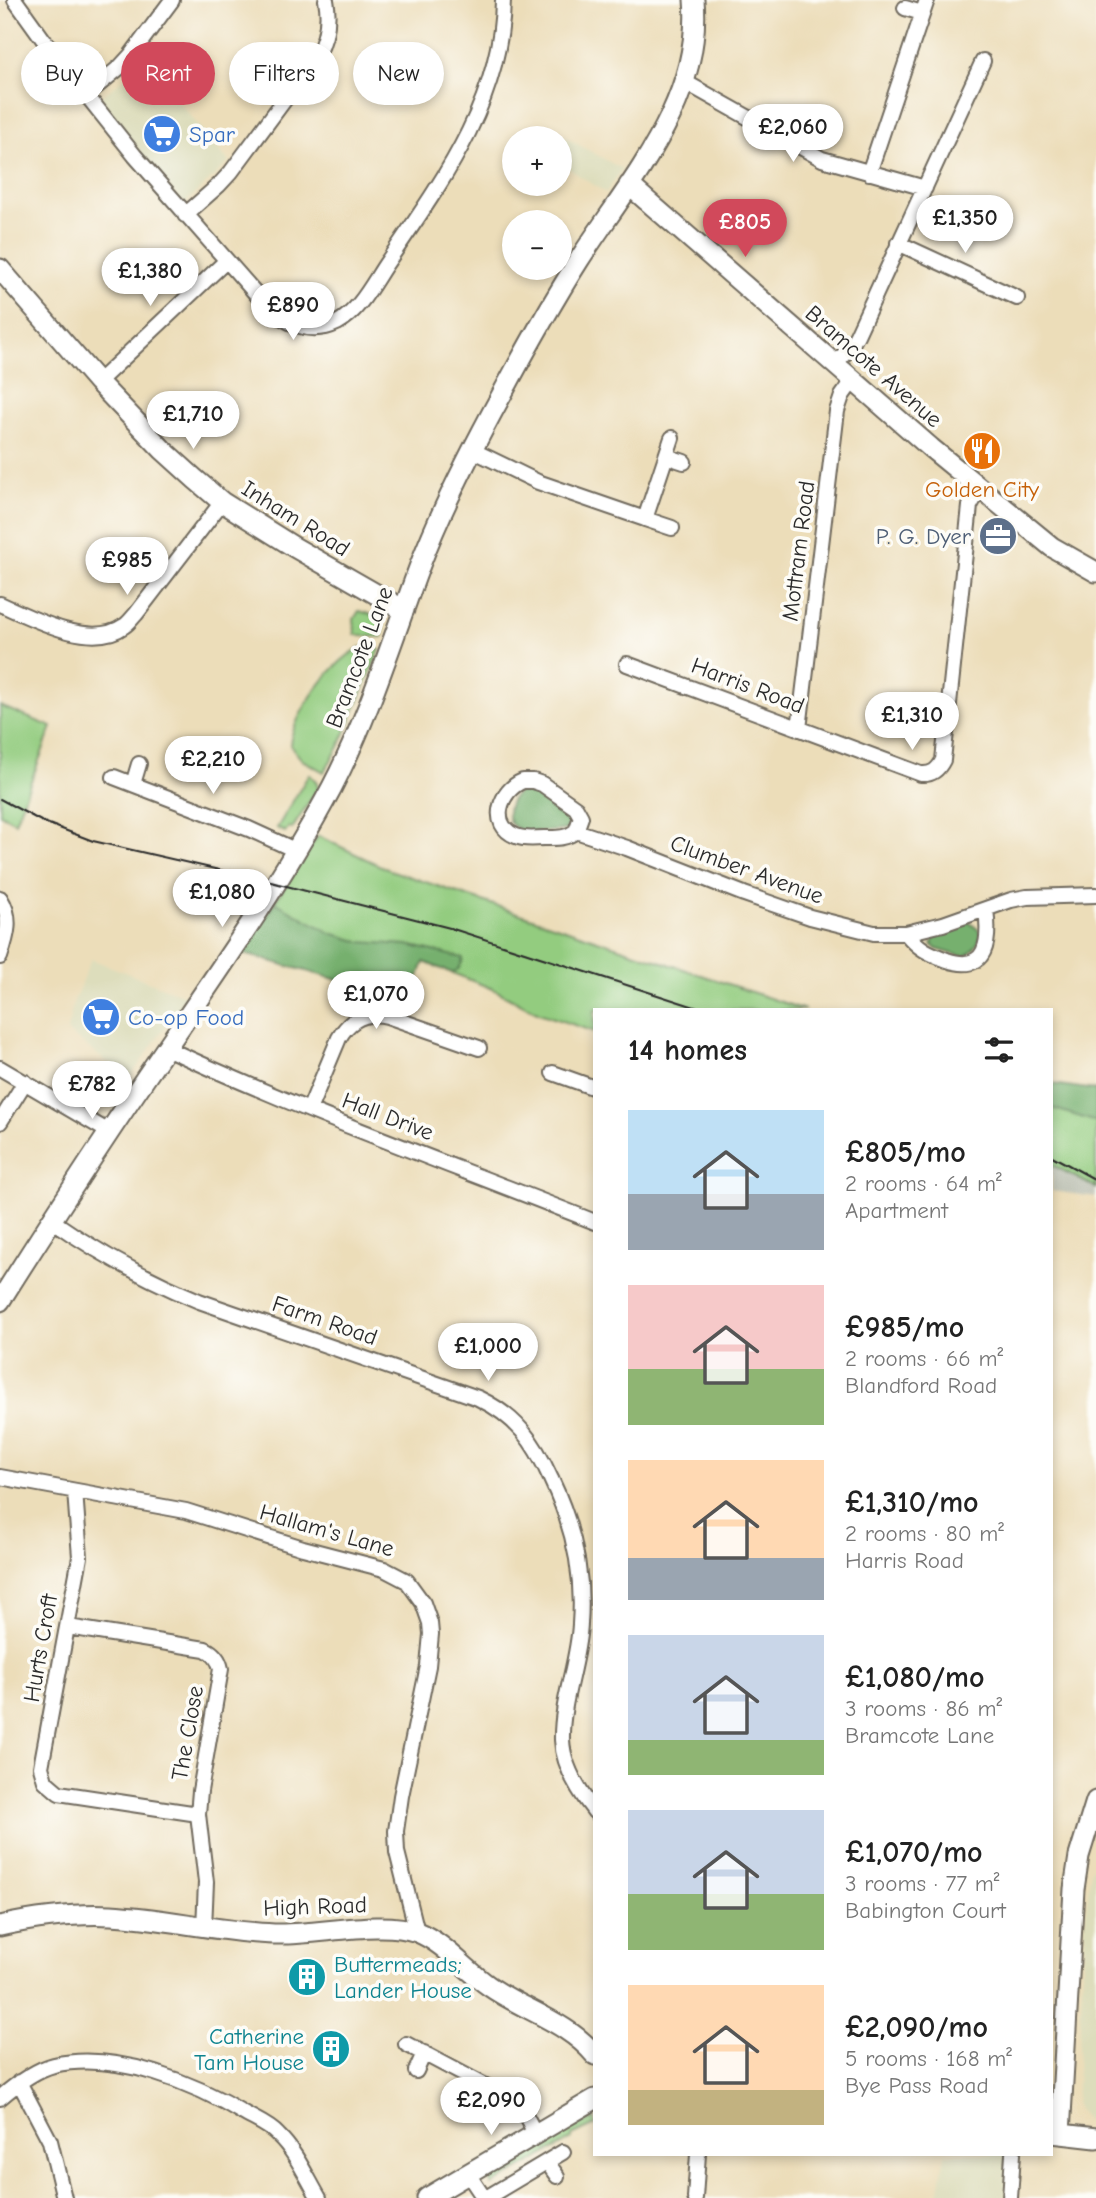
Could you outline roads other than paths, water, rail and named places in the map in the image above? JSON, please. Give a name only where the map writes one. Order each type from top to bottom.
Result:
[{"type":"street","points":[[15,0],[45,42]]},
{"type":"street","points":[[107,78],[131,55],[172,0]]},
{"type":"street","points":[[185,215],[231,172],[317,56],[328,18],[326,0]]},
{"type":"street","points":[[94,105],[185,215],[265,304],[289,324],[320,328],[335,324],[354,310],[464,143],[487,90],[497,50],[503,0]]},
{"type":"street","name":"Bramcote Lane","points":[[0,1301],[109,1132],[297,851],[352,745],[438,522],[472,450],[576,264],[660,137],[679,98],[692,58],[695,36],[694,0]]},
{"type":"street","points":[[869,173],[925,7],[905,8]]},
{"type":"street","points":[[834,365],[849,349],[857,335],[983,61]]},
{"type":"street","points":[[685,82],[822,159],[925,188]]},
{"type":"street","name":"Bramcote Avenue","points":[[629,184],[852,382],[1052,547],[1096,572]]},
{"type":"street","points":[[898,243],[1017,298]]},
{"type":"street","points":[[98,382],[226,261]]},
{"type":"street","name":"Inham Road","points":[[0,270],[98,382],[163,450],[222,502],[404,610]]},
{"type":"street","name":"Mottram Road","points":[[800,729],[837,411],[842,396],[852,382]]},
{"type":"street","points":[[645,519],[672,438]]},
{"type":"street","points":[[472,450],[538,482],[672,528]]},
{"type":"street","points":[[666,456],[684,462]]},
{"type":"street","name":"Harris Road","points":[[627,664],[928,775],[940,766],[943,760],[970,506],[980,488]]},
{"type":"street","points":[[0,604],[50,625],[76,632],[97,635],[117,630],[136,614],[222,502]]},
{"type":"street","points":[[133,784],[139,764]]},
{"type":"street","points":[[114,777],[297,851]]},
{"type":"street","points":[[533,780],[542,783],[579,812],[580,821],[576,831],[565,838],[520,838],[505,830],[500,806],[511,788],[523,781],[533,780]]},
{"type":"street","name":"Clumber Avenue","points":[[576,831],[810,917],[874,933],[906,933],[1027,897],[1096,895]]},
{"type":"street","points":[[0,898],[9,919],[0,957]]},
{"type":"street","points":[[906,933],[925,952],[967,964],[985,950],[989,929],[986,909]]},
{"type":"street","points":[[309,1110],[339,1038],[344,1029],[359,1017],[376,1014],[387,1016],[479,1048]]},
{"type":"street","name":"Hall Drive","points":[[166,1048],[309,1110],[593,1221]]},
{"type":"street","points":[[0,1068],[109,1132]]},
{"type":"street","points":[[553,1073],[593,1086]]},
{"type":"street","points":[[0,1122],[25,1082]]},
{"type":"street","name":"Farm Road","points":[[51,1220],[92,1248],[165,1287],[478,1398],[501,1410],[515,1422],[541,1460],[558,1494],[574,1541],[581,1588],[580,1626],[562,1741],[571,1772],[593,1809]]},
{"type":"street","name":"Hallam's Lane","points":[[0,1477],[186,1511],[303,1548],[384,1569],[399,1575],[417,1592],[430,1623],[431,1649],[396,1831],[397,1852],[417,1933]]},
{"type":"street","name":"Hurts Croft","points":[[75,1490],[80,1556],[41,1767],[45,1781],[59,1793],[198,1814]]},
{"type":"street","name":"The Close","points":[[68,1627],[205,1649],[213,1653],[218,1660],[221,1669],[198,1814],[206,1882],[204,1928]]},
{"type":"street","points":[[1094,1813],[1079,1856],[1074,1889],[1056,2134],[1096,2138]]},
{"type":"street","name":"High Road","points":[[0,1926],[50,1916],[91,1914],[274,1934],[403,1928],[438,1944],[490,1987],[575,2036],[593,2053]]},
{"type":"street","points":[[407,2045],[512,2100],[527,2118],[536,2135]]},
{"type":"street","points":[[416,2071],[424,2053]]},
{"type":"street","points":[[0,2098],[19,2082],[52,2065],[85,2062],[122,2066],[175,2078],[237,2108],[274,2131],[288,2146],[314,2196]]},
{"type":"street","points":[[19,2082],[50,2141],[64,2198]]},
{"type":"street","points":[[427,2198],[593,2100]]},
{"type":"street","points":[[468,2174],[485,2198],[563,2152]]},
{"type":"street","points":[[695,2198],[698,2156]]},
{"type":"street","points":[[1010,2198],[1013,2156]]},
{"type":"street","points":[[547,2162],[557,2176]]},
{"type":"tram line","points":[[0,799],[41,821],[93,841],[267,881],[450,928],[698,1008]]},
{"type":"tram line","points":[[1053,1157],[1096,1180]]},
{"type":"place","name":"Spar","points":[[162,134]]},
{"type":"place","name":"Golden City","points":[[982,451]]},
{"type":"place","name":"P. G. Dyer","points":[[998,536]]},
{"type":"place","name":"Co-op Food","points":[[101,1017]]},
{"type":"place","name":"Buttermeads; Lander House","points":[[307,1977]]},
{"type":"place","name":"Catherine Tam House","points":[[331,2049]]}]
